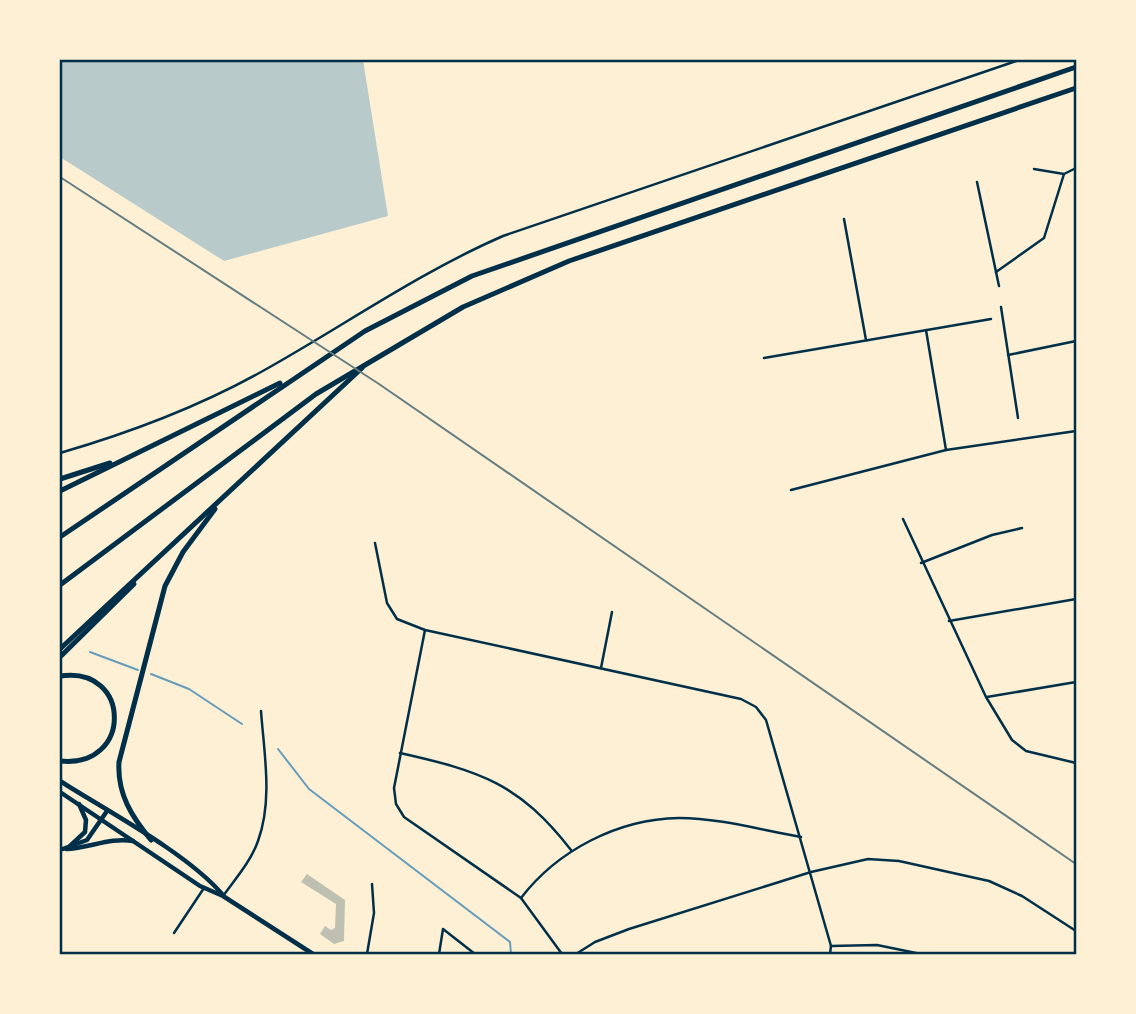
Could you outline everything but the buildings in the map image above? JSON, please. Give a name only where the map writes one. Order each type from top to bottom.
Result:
[{"type":"highway","points":[[60,537],[292,377],[365,331],[472,276],[575,237],[1076,67]]},
{"type":"highway","points":[[60,584],[338,380],[463,307],[569,261],[1076,88]]},
{"type":"highway","points":[[60,649],[350,382],[366,363]]},
{"type":"highway","points":[[60,491],[292,377]]},
{"type":"highway","points":[[60,479],[127,457]]},
{"type":"highway","points":[[151,840],[129,809],[120,788],[122,748],[165,586],[183,552],[224,498]]},
{"type":"highway","points":[[60,657],[175,542]]},
{"type":"highway","points":[[60,676],[80,675],[95,681],[108,694],[115,715],[110,739],[99,751],[77,761],[60,761]]},
{"type":"main road","points":[[60,781],[210,880],[223,896]]},
{"type":"main road","points":[[60,792],[204,888],[223,896],[313,954]]},
{"type":"main road","points":[[63,849],[85,832],[86,820],[78,804]]},
{"type":"main road","points":[[63,849],[87,840],[107,811]]},
{"type":"main road","points":[[63,849],[96,847],[116,839],[135,841]]},
{"type":"street","points":[[60,453],[180,411],[232,387],[451,259],[503,236],[1019,60]]},
{"type":"street","points":[[1034,169],[1063,174],[1076,168]]},
{"type":"street","points":[[996,272],[1044,237],[1063,174]]},
{"type":"street","points":[[977,182],[999,286]]},
{"type":"street","points":[[844,219],[866,340]]},
{"type":"street","points":[[1001,307],[1018,418]]},
{"type":"street","points":[[764,358],[991,319]]},
{"type":"street","points":[[926,330],[946,450]]},
{"type":"street","points":[[1008,355],[1076,341]]},
{"type":"street","points":[[791,490],[946,450],[1076,431]]},
{"type":"street","points":[[903,519],[949,621],[1007,733],[1026,751],[1076,763]]},
{"type":"street","points":[[921,562],[992,535],[1022,528]]},
{"type":"street","points":[[375,542],[387,603],[397,619],[425,630],[741,699],[756,707],[766,720],[774,742],[831,946],[830,954]]},
{"type":"street","points":[[949,621],[1076,600]]},
{"type":"street","points":[[601,668],[612,612]]},
{"type":"street","points":[[425,630],[400,752],[394,788],[396,804],[404,817],[521,898],[562,954]]},
{"type":"street","points":[[986,697],[1076,681]]},
{"type":"street","points":[[223,896],[252,854],[264,816],[266,797],[261,711]]},
{"type":"street","points":[[400,752],[475,771],[503,786],[546,818],[571,850]]},
{"type":"street","points":[[521,898],[538,875],[571,850],[605,834],[678,818],[801,837]]},
{"type":"street","points":[[576,954],[595,942],[629,929],[811,872],[868,859],[899,861],[989,881],[1022,896],[1076,931]]},
{"type":"street","points":[[367,954],[374,914],[372,884]]},
{"type":"street","points":[[174,933],[204,888]]},
{"type":"street","points":[[439,954],[443,929],[475,954]]},
{"type":"street","points":[[831,946],[877,945],[921,954]]},
{"type":"shaded area","points":[[60,60],[363,60],[388,216],[224,261],[60,157]]},
{"type":"waterway","points":[[90,652],[138,670]]},
{"type":"waterway","points":[[151,674],[189,689],[242,724]]},
{"type":"waterway","points":[[278,749],[309,789],[510,942],[511,954]]},
{"type":"railway","points":[[60,177],[379,384],[1076,864]]}]
